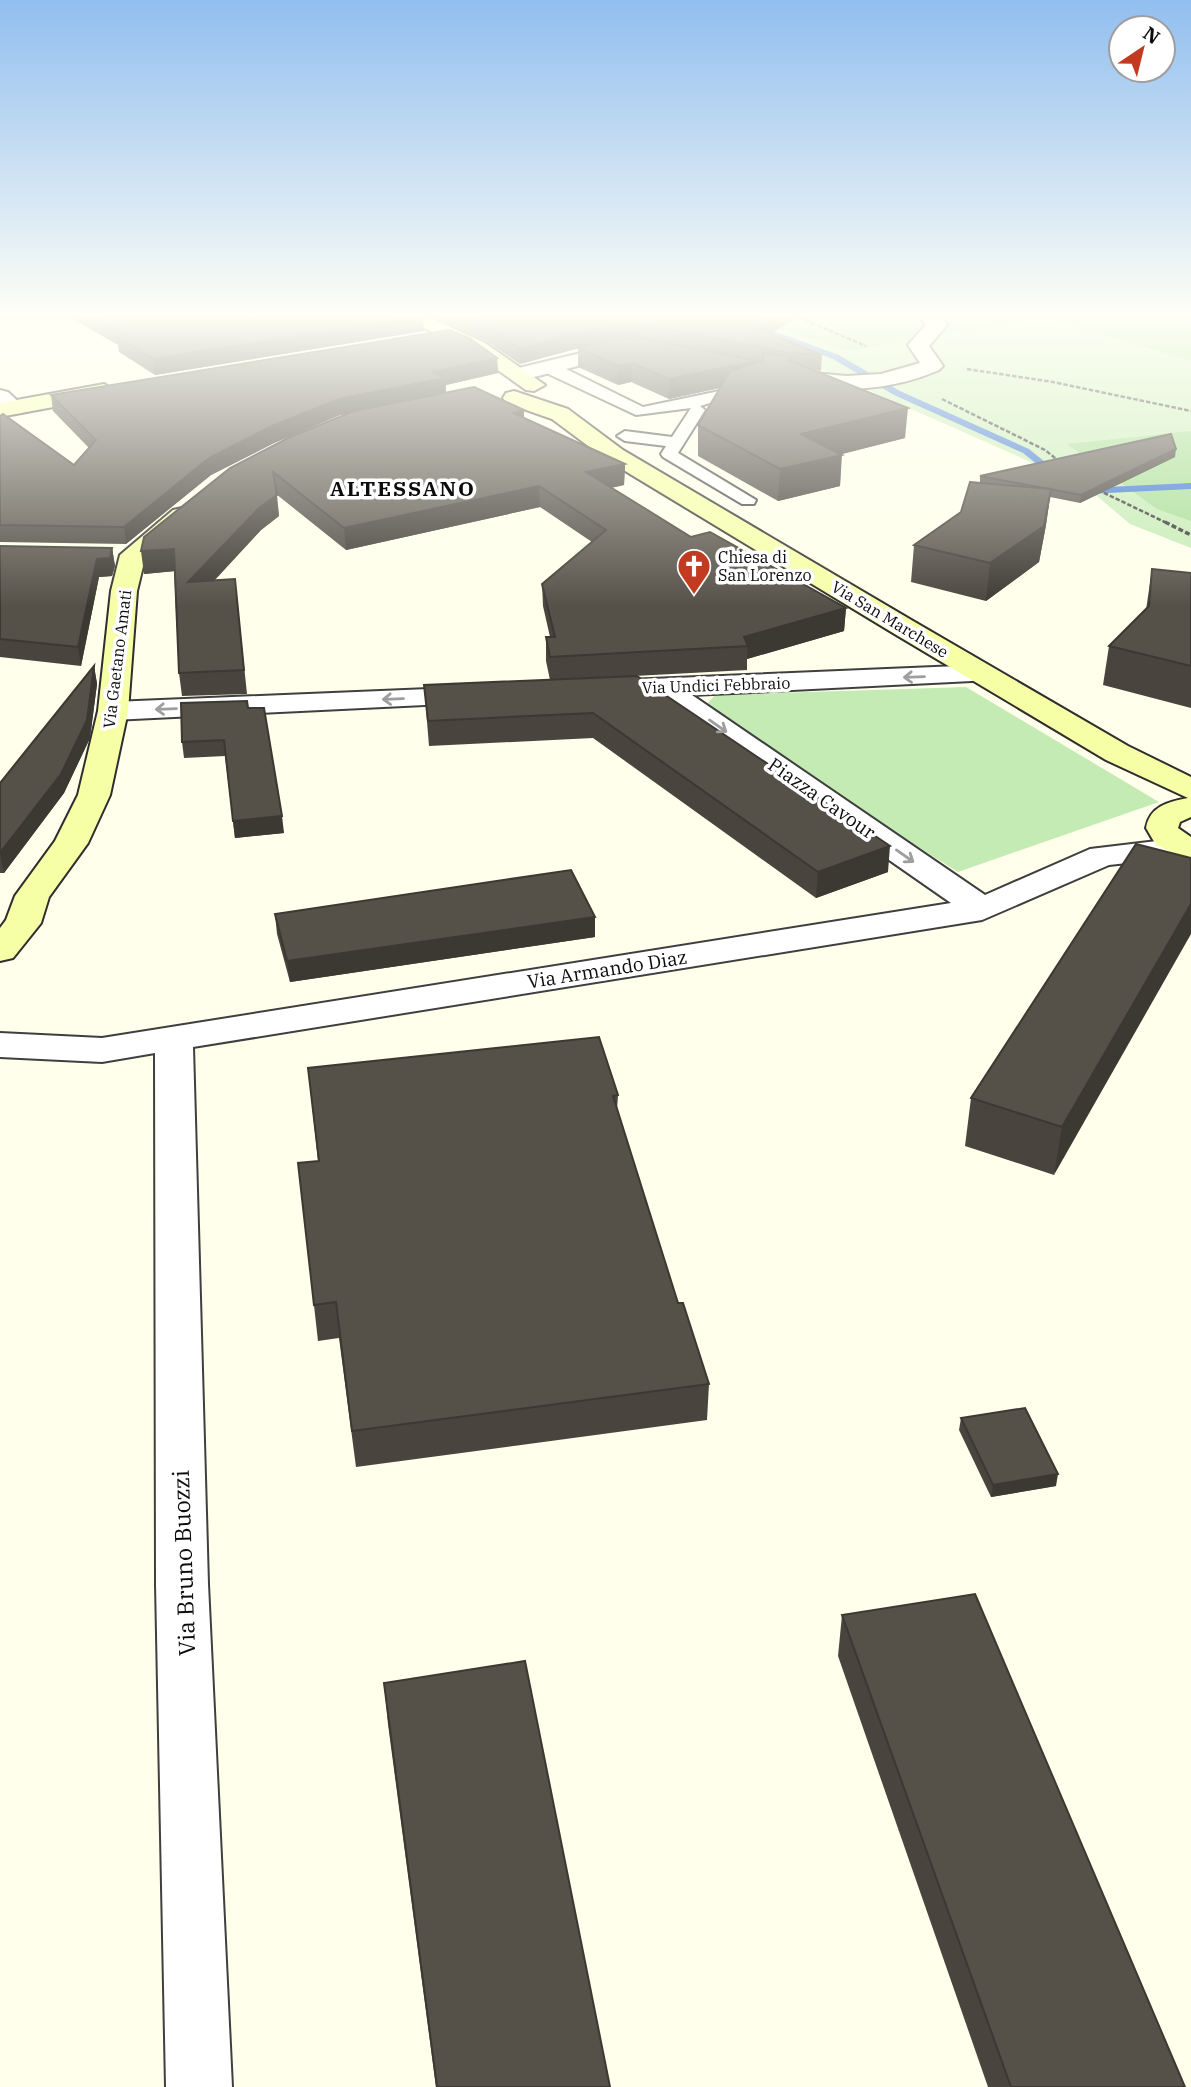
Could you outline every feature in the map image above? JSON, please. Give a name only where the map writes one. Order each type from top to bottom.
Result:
[{"type":"street","name":"Via San Marchese","points":[[556,412],[620,446],[644,472],[1116,753],[1181,806],[1162,828],[1168,838],[1186,849]]},
{"type":"street","name":"Via Gaetano Amati","points":[[0,950],[23,923],[16,902],[71,843],[94,795],[113,711],[124,591],[122,555],[202,499]]},
{"type":"street","name":"Via Undici Febbraio","points":[[579,691],[982,674]]},
{"type":"street","name":"Piazza Cavour","points":[[662,688],[982,909]]},
{"type":"street","points":[[113,711],[509,694]]},
{"type":"street","name":"Via Armando Diaz","points":[[1102,856],[1118,839],[1181,806]]},
{"type":"street","name":"Via Armando Diaz","points":[[0,1045],[103,1050],[982,909],[1102,856],[1186,849]]},
{"type":"street","name":"Via Bruno Buozzi","points":[[174,1039],[182,1584],[199,2087]]},
{"type":"street","name":"Via Armando Diaz","points":[[0,1073],[70,1063],[103,1050]]},
{"type":"lane","points":[[634,412],[639,415],[693,417],[669,454],[748,500]]},
{"type":"lane","points":[[620,446],[639,415],[651,412]]},
{"type":"lane","points":[[620,446],[676,442]]},
{"type":"lane","points":[[644,472],[685,464]]},
{"type":"lane","points":[[692,500],[731,490]]},
{"type":"path","points":[[967,412],[1045,450],[1065,465]]},
{"type":"path","points":[[1095,488],[1191,535]]},
{"type":"green space","points":[[919,412],[1191,412],[1191,548],[1130,524],[1085,486]]},
{"type":"green space","points":[[1191,431],[1191,521],[1157,509],[1067,444]]},
{"type":"green space","points":[[966,687],[1159,802],[958,872],[701,711],[715,695]]},
{"type":"building","points":[[68,412],[306,412],[209,458],[124,527],[0,525],[0,416],[3,414],[74,465],[96,440]]},
{"type":"building","points":[[351,412],[515,412],[513,413],[625,464],[586,472],[691,537],[710,532],[846,608],[744,637],[748,646],[550,657],[546,637],[555,637],[542,584],[606,530],[539,486],[344,528],[273,472],[277,495],[259,508],[188,582],[235,579],[244,670],[179,673],[174,549],[141,551],[144,537],[230,468],[290,437]]},
{"type":"building","points":[[705,412],[890,412],[801,434],[842,455],[780,469],[698,425]]},
{"type":"building","points":[[1171,434],[1176,449],[1081,495],[980,476]]},
{"type":"building","points":[[970,482],[1051,489],[1044,526],[990,563],[914,545],[961,512]]},
{"type":"building","points":[[0,546],[112,548],[110,558],[97,559],[78,647],[0,639]]},
{"type":"building","points":[[1152,569],[1191,573],[1191,666],[1109,646],[1149,606]]},
{"type":"building","points":[[94,666],[87,720],[61,774],[0,853],[0,783]]},
{"type":"building","points":[[637,676],[890,846],[818,872],[593,713],[428,721],[424,685]]},
{"type":"building","points":[[247,701],[248,708],[264,708],[282,816],[233,821],[224,740],[182,742],[181,703]]},
{"type":"building","points":[[1136,844],[1191,858],[1191,904],[1062,1127],[971,1098]]},
{"type":"building","points":[[571,870],[595,917],[287,961],[275,914]]},
{"type":"building","points":[[599,1037],[618,1095],[613,1096],[678,1303],[683,1303],[709,1384],[352,1431],[336,1302],[314,1305],[298,1163],[319,1161],[308,1068]]},
{"type":"building","points":[[1025,1408],[1058,1474],[993,1485],[961,1418]]},
{"type":"building","points":[[975,1594],[1185,2087],[1011,2087],[842,1615]]},
{"type":"building","points":[[525,1661],[610,2087],[437,2087],[384,1683]]},
{"type":"waterway","points":[[940,412],[1026,451],[1056,475]]},
{"type":"waterway","points":[[1086,491],[1191,486]]},
{"type":"place","name":"Chiesa di San Lorenzo","points":[[694,596]]},
{"type":"district","name":"ALTESSANO","points":[[403,488]]}]
